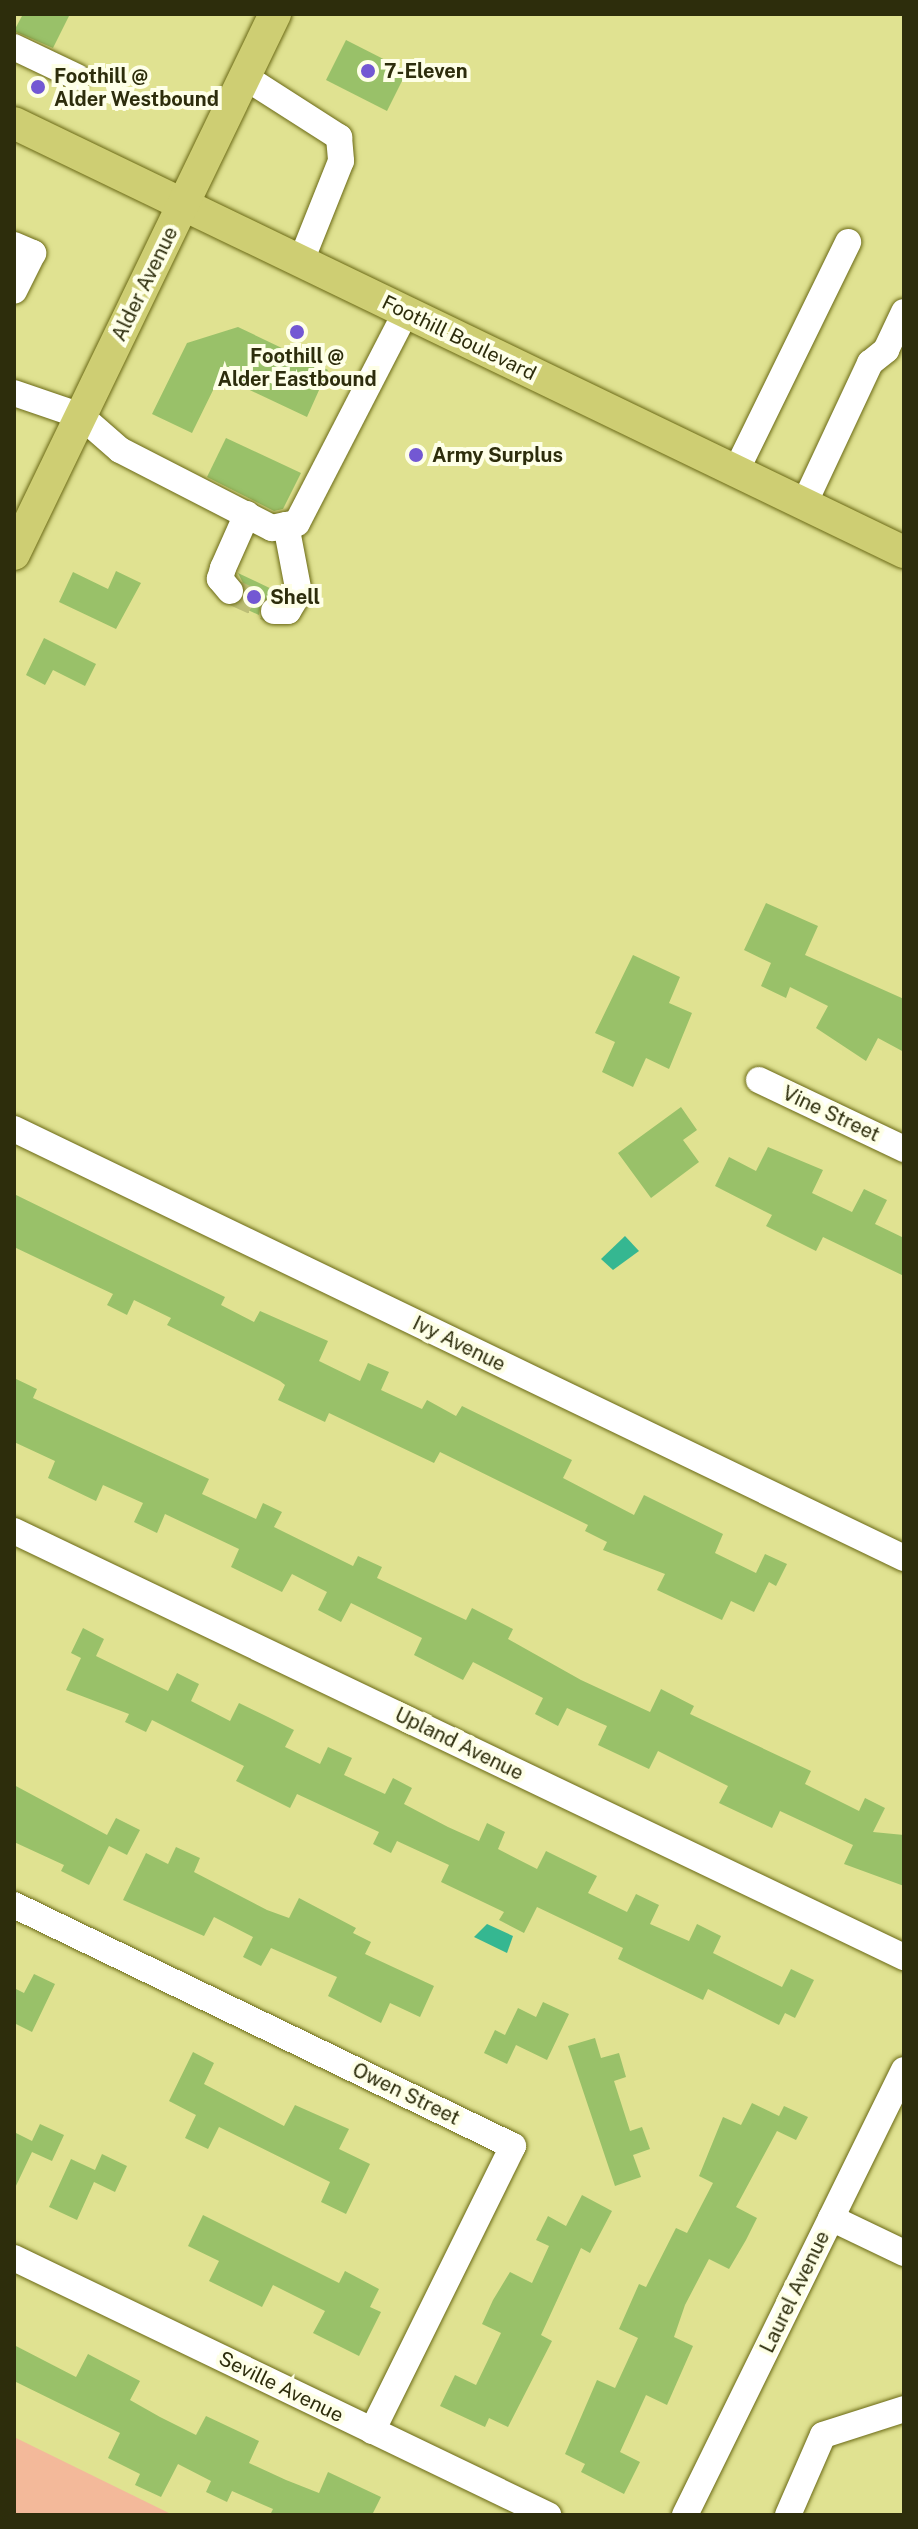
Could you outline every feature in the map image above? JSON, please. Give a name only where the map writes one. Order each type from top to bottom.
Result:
[{"type":"main road","name":"Alder Avenue","points":[[14,554],[25,505],[81,416],[275,14]]},
{"type":"main road","name":"Foothill Boulevard","points":[[14,123],[904,552]]},
{"type":"street","points":[[14,47],[77,77]]},
{"type":"street","points":[[245,77],[339,137],[341,161],[301,261]]},
{"type":"street","points":[[736,471],[848,242]]},
{"type":"street","points":[[14,245],[33,253],[14,291]]},
{"type":"street","points":[[14,393],[81,416],[120,450],[272,528],[297,523],[406,312]]},
{"type":"street","points":[[804,504],[870,363],[886,350],[904,312]]},
{"type":"street","points":[[230,591],[220,579],[247,514]]},
{"type":"street","points":[[274,611],[288,611],[299,593],[286,525]]},
{"type":"street","name":"Vine Street","points":[[759,1080],[904,1149]]},
{"type":"street","name":"Ivy Avenue","points":[[14,1129],[904,1558]]},
{"type":"street","name":"Upland Avenue","points":[[14,1531],[904,1957]]},
{"type":"street","name":"Owen Street","points":[[14,1905],[513,2146],[372,2431]]},
{"type":"street","name":"Laurel Avenue","points":[[685,2515],[904,2070]]},
{"type":"street","points":[[831,2218],[904,2253]]},
{"type":"street","name":"Seville Avenue","points":[[14,2258],[548,2515]]},
{"type":"street","points":[[788,2515],[823,2435],[904,2409]]},
{"type":"shaded area","points":[[625,1236],[639,1251],[613,1270],[601,1259]]},
{"type":"shaded area","points":[[487,1924],[513,1936],[507,1953],[474,1937]]},
{"type":"shaded area","points":[[14,2437],[173,2515],[14,2515]]},
{"type":"building","points":[[23,14],[70,14],[53,48],[14,31]]},
{"type":"building","points":[[346,40],[407,71],[387,111],[326,80]]},
{"type":"building","points":[[238,327],[328,370],[307,417],[220,376],[192,433],[152,414],[187,343]]},
{"type":"building","points":[[226,438],[301,473],[283,509],[274,511],[207,477]]},
{"type":"building","points":[[116,571],[141,583],[116,629],[59,602],[73,572],[108,589]]},
{"type":"building","points":[[238,573],[280,593],[261,602],[259,615],[237,605],[246,589]]},
{"type":"building","points":[[44,638],[96,664],[85,686],[53,670],[45,685],[26,675]]},
{"type":"building","points":[[766,903],[818,926],[805,955],[904,999],[904,1052],[878,1038],[866,1061],[816,1028],[828,1006],[790,987],[786,998],[761,986],[771,963],[744,950]]},
{"type":"building","points":[[633,955],[680,977],[669,1003],[692,1013],[669,1069],[646,1058],[633,1087],[602,1072],[615,1042],[595,1033]]},
{"type":"building","points":[[681,1107],[697,1130],[683,1140],[699,1162],[651,1198],[618,1153]]},
{"type":"building","points":[[768,1147],[823,1170],[812,1193],[852,1212],[864,1189],[887,1200],[875,1224],[904,1238],[904,1276],[823,1237],[816,1251],[766,1226],[772,1215],[715,1186],[729,1157],[756,1171]]},
{"type":"building","points":[[14,1194],[225,1297],[221,1305],[254,1322],[260,1311],[328,1341],[319,1361],[360,1381],[368,1363],[389,1372],[381,1390],[422,1409],[427,1400],[456,1416],[462,1406],[572,1460],[563,1478],[634,1515],[644,1495],[723,1534],[715,1553],[756,1573],[765,1554],[787,1564],[776,1586],[769,1582],[754,1612],[731,1601],[722,1620],[657,1590],[665,1574],[603,1550],[607,1542],[585,1531],[588,1525],[440,1452],[434,1463],[329,1413],[325,1422],[278,1400],[285,1385],[280,1381],[167,1325],[171,1318],[134,1300],[127,1315],[107,1305],[113,1294],[14,1247]]},
{"type":"building","points":[[14,1378],[37,1389],[33,1398],[209,1479],[202,1494],[256,1519],[263,1503],[282,1512],[274,1527],[353,1566],[358,1556],[382,1567],[377,1578],[466,1620],[472,1608],[513,1629],[508,1639],[581,1680],[650,1712],[661,1689],[694,1706],[690,1714],[811,1771],[805,1784],[859,1811],[865,1798],[885,1808],[873,1832],[904,1835],[904,1886],[844,1864],[853,1845],[780,1811],[772,1828],[719,1803],[728,1786],[658,1751],[649,1769],[598,1745],[607,1726],[567,1708],[558,1726],[535,1714],[543,1698],[473,1662],[463,1680],[414,1655],[422,1638],[351,1603],[341,1622],[318,1610],[327,1592],[292,1574],[282,1592],[231,1567],[239,1549],[165,1514],[157,1533],[134,1522],[143,1503],[103,1485],[96,1501],[48,1478],[55,1461],[14,1442]]},
{"type":"building","points":[[83,1628],[104,1639],[96,1656],[168,1691],[177,1673],[199,1684],[191,1701],[230,1721],[239,1703],[268,1717],[294,1730],[285,1747],[320,1764],[328,1747],[352,1758],[344,1775],[385,1794],[393,1778],[412,1788],[404,1804],[448,1827],[479,1841],[487,1823],[505,1832],[498,1849],[537,1869],[546,1851],[597,1876],[588,1893],[627,1912],[636,1894],[659,1905],[650,1924],[689,1941],[697,1924],[721,1936],[713,1953],[782,1987],[791,1969],[814,1980],[795,2018],[785,2013],[779,2025],[708,1989],[703,2000],[618,1959],[623,1948],[537,1907],[524,1933],[499,1920],[504,1912],[441,1882],[449,1865],[397,1841],[391,1853],[373,1844],[379,1832],[297,1794],[290,1808],[236,1781],[244,1766],[152,1720],[146,1732],[125,1722],[129,1714],[66,1690],[81,1658],[71,1653]]},
{"type":"building","points":[[14,1785],[107,1835],[116,1818],[140,1830],[127,1855],[109,1846],[89,1885],[61,1871],[64,1865],[14,1842]]},
{"type":"building","points":[[176,1847],[200,1858],[194,1872],[267,1910],[289,1918],[299,1898],[356,1928],[353,1933],[371,1942],[365,1954],[434,1986],[420,2017],[390,2003],[381,2023],[328,1996],[337,1977],[271,1948],[261,1966],[243,1957],[253,1937],[214,1917],[204,1936],[123,1900],[146,1853],[168,1864]]},
{"type":"building","points":[[34,1974],[55,1984],[32,2032],[14,2023],[14,1988],[24,1993]]},
{"type":"building","points":[[543,2002],[569,2014],[547,2060],[516,2045],[507,2064],[484,2053],[495,2030],[505,2035],[518,2008],[536,2017]]},
{"type":"building","points":[[595,2038],[601,2058],[619,2053],[626,2077],[614,2081],[630,2131],[642,2127],[650,2149],[633,2155],[641,2177],[615,2186],[568,2046]]},
{"type":"building","points":[[193,2052],[214,2063],[204,2084],[284,2126],[295,2105],[349,2129],[339,2149],[370,2164],[346,2214],[321,2202],[330,2182],[219,2127],[208,2149],[185,2138],[196,2115],[169,2101]]},
{"type":"building","points":[[752,2103],[779,2116],[784,2106],[808,2117],[796,2140],[777,2131],[736,2207],[757,2218],[746,2240],[729,2269],[709,2259],[685,2305],[674,2337],[693,2346],[667,2405],[646,2395],[620,2452],[640,2462],[624,2494],[581,2472],[585,2464],[565,2454],[597,2380],[615,2388],[638,2338],[619,2329],[639,2284],[646,2287],[676,2228],[687,2233],[713,2183],[699,2176],[723,2117],[741,2125]]},
{"type":"building","points":[[40,2124],[64,2135],[52,2161],[32,2152],[14,2190],[14,2132],[32,2141]]},
{"type":"building","points":[[102,2154],[127,2166],[115,2192],[94,2182],[77,2220],[49,2207],[71,2159],[95,2170]]},
{"type":"building","points":[[582,2195],[612,2211],[590,2253],[581,2248],[541,2335],[552,2341],[508,2427],[489,2418],[485,2427],[440,2406],[455,2375],[476,2385],[501,2333],[482,2324],[493,2300],[510,2272],[532,2283],[549,2246],[536,2240],[548,2216],[566,2226]]},
{"type":"building","points":[[203,2215],[339,2283],[345,2271],[379,2289],[370,2307],[381,2312],[359,2356],[313,2333],[325,2311],[273,2285],[262,2307],[209,2281],[219,2261],[188,2246]]},
{"type":"building","points":[[14,2345],[76,2377],[88,2354],[140,2381],[130,2400],[160,2417],[196,2435],[206,2416],[259,2441],[249,2463],[286,2480],[319,2493],[328,2472],[381,2497],[372,2515],[270,2515],[273,2509],[232,2491],[227,2502],[206,2492],[211,2481],[178,2464],[161,2497],[135,2485],[140,2474],[108,2458],[120,2433],[14,2381]]},
{"type":"tunnel","points":[[230,591],[274,611]]},
{"type":"place","name":"7-Eleven","points":[[368,71]]},
{"type":"place","name":"Foothill @ Alder Westbound","points":[[38,87]]},
{"type":"place","name":"Foothill @ Alder Eastbound","points":[[297,332]]},
{"type":"place","name":"Army Surplus","points":[[416,455]]},
{"type":"place","name":"Shell","points":[[254,597]]}]
